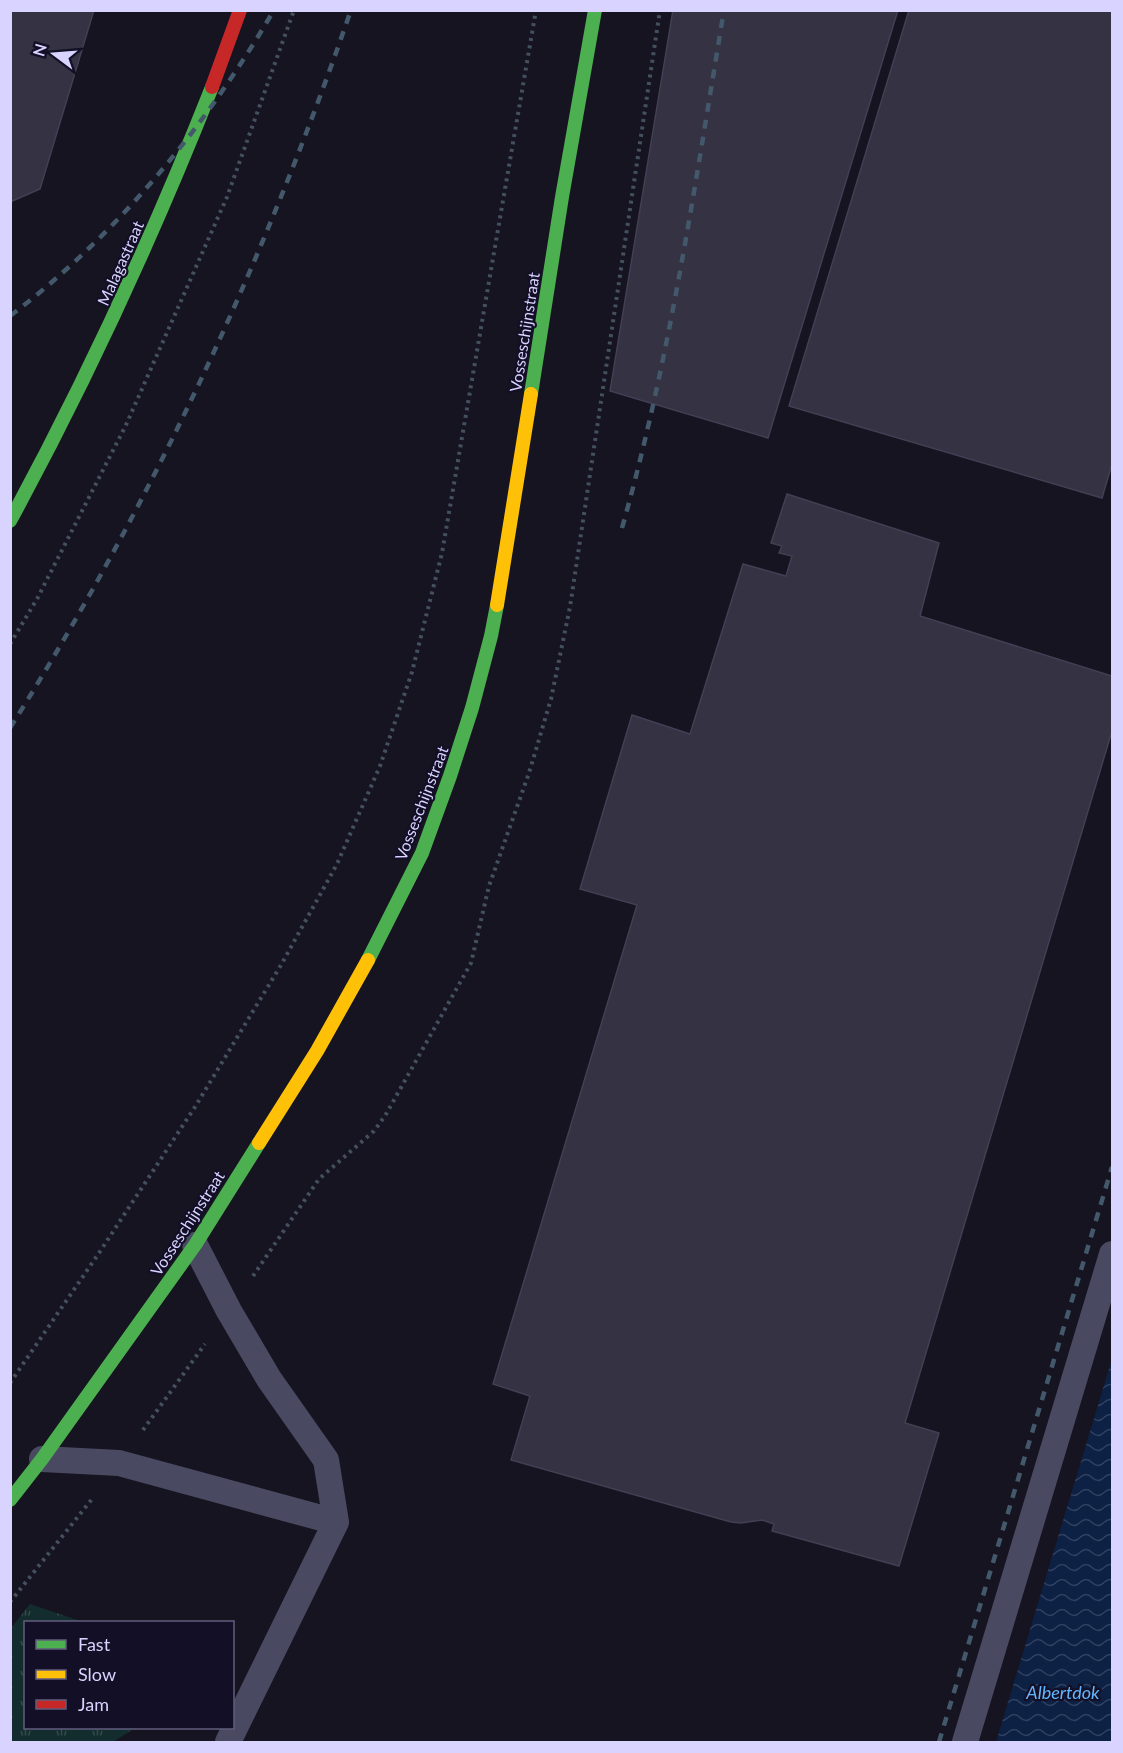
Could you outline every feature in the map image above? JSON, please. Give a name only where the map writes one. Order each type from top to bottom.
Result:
[{"type":"street","name":"Malagastraat","points":[[10,521],[79,390],[140,262],[223,62],[240,10]]},
{"type":"street","name":"Vosseschijnstraat","points":[[10,1500],[42,1459],[195,1245],[317,1051],[380,938],[422,853],[458,754],[491,636],[562,197],[595,10]]},
{"type":"lane","points":[[195,1245],[229,1311],[269,1379],[326,1460],[336,1522],[228,1743]]},
{"type":"lane","points":[[965,1743],[1113,1254]]},
{"type":"lane","points":[[42,1459],[119,1463],[336,1522]]},
{"type":"path","points":[[10,644],[37,598],[136,403],[227,196],[294,10]]},
{"type":"path","points":[[10,1383],[189,1117],[281,965],[337,864],[380,766],[412,672],[442,553],[536,10]]},
{"type":"green space","points":[[30,1604],[80,1621],[24,1621],[24,1729],[133,1729],[113,1742],[11,1742],[11,1628]]},
{"type":"water","name":"Albertdok","points":[[1112,1359],[1112,1742],[996,1742]]},
{"type":"building","points":[[10,10],[94,10],[40,189],[10,202]]},
{"type":"building","points":[[673,10],[898,10],[768,438],[610,391]]},
{"type":"building","points":[[909,10],[1112,10],[1112,464],[1102,498],[789,406]]},
{"type":"building","points":[[787,494],[939,543],[920,616],[1112,676],[1112,731],[905,1423],[939,1433],[899,1566],[772,1531],[774,1524],[762,1520],[731,1522],[511,1460],[530,1396],[493,1384],[637,905],[580,889],[632,715],[690,734],[743,564],[786,576],[792,556],[779,553],[782,546],[771,543]]},
{"type":"railway","points":[[10,316],[87,250],[157,176],[219,95],[274,10]]},
{"type":"railway","points":[[10,728],[111,556],[201,379],[281,197],[351,10]]},
{"type":"railway","points":[[622,528],[668,336],[724,10]]},
{"type":"railway","points":[[939,1742],[1112,1167]]},
{"type":"traffic: fast","points":[[531,394],[562,197],[595,10]]},
{"type":"traffic: fast","points":[[10,521],[92,361],[166,198],[212,87]]},
{"type":"traffic: fast","points":[[368,960],[422,853],[450,776],[472,708],[497,605]]},
{"type":"traffic: fast","points":[[10,1500],[42,1459],[195,1245],[259,1143]]},
{"type":"traffic: slow","points":[[497,605],[531,394]]},
{"type":"traffic: slow","points":[[259,1143],[317,1051],[368,960]]},
{"type":"traffic: jam","points":[[212,87],[240,10]]}]
